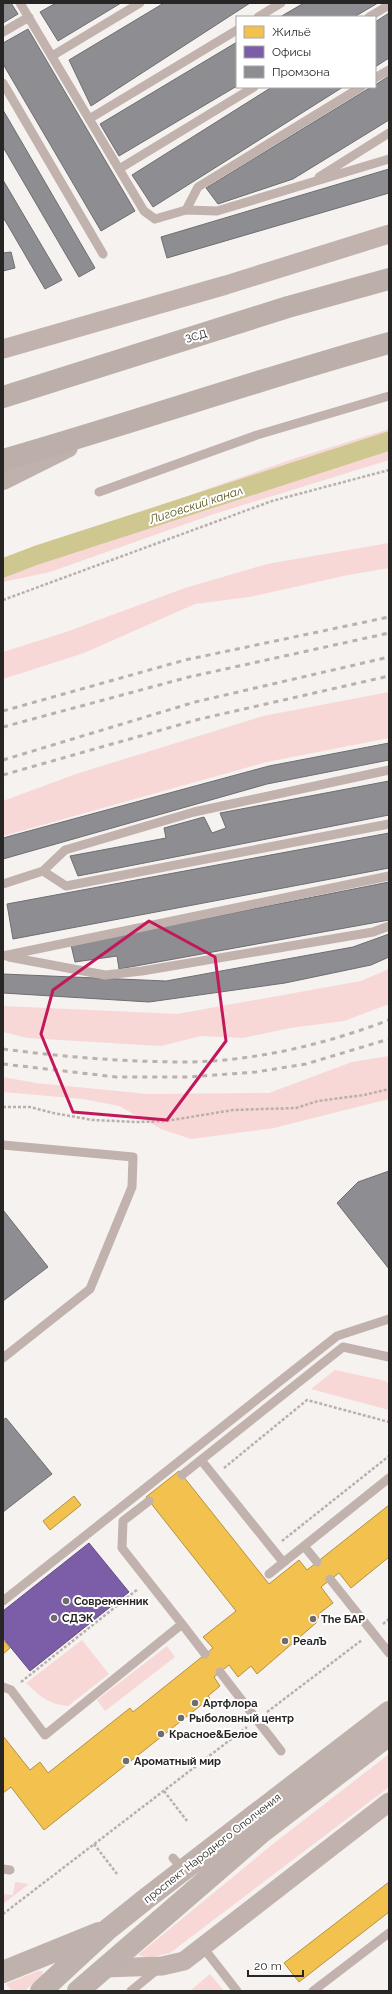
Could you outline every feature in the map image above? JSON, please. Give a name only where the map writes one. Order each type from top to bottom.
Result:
[{"type":"highway","name":"ЗСД","points":[[3,397],[288,308],[389,279]]},
{"type":"highway","points":[[3,460],[94,434],[302,367],[389,343]]},
{"type":"main road","points":[[3,478],[94,434]]},
{"type":"main road","name":"проспект Народного Ополчения","points":[[41,1991],[178,1864],[389,1712]]},
{"type":"main road","name":"проспект Народного Ополчения","points":[[78,1991],[262,1832],[389,1735]]},
{"type":"main road","points":[[3,1972],[107,1930]]},
{"type":"street","points":[[3,349],[226,285],[389,234]]},
{"type":"street","points":[[105,1968],[162,1966],[184,1961],[389,1802]]},
{"type":"lane","points":[[32,3],[22,6],[144,211],[155,219],[186,210],[217,212],[389,159]]},
{"type":"lane","points":[[52,56],[140,3]]},
{"type":"lane","points":[[260,16],[281,3]]},
{"type":"lane","points":[[371,16],[389,5]]},
{"type":"lane","points":[[3,32],[29,17]]},
{"type":"lane","points":[[89,119],[236,31]]},
{"type":"lane","points":[[376,77],[389,70]]},
{"type":"lane","points":[[3,84],[103,254]]},
{"type":"lane","points":[[119,169],[252,88]]},
{"type":"lane","points":[[186,210],[198,187],[359,88]]},
{"type":"lane","points":[[309,184],[389,133]]},
{"type":"lane","points":[[99,492],[257,435],[389,396]]},
{"type":"lane","points":[[3,884],[43,871],[65,850],[194,812],[389,770]]},
{"type":"lane","points":[[43,871],[66,886],[389,824]]},
{"type":"lane","points":[[3,956],[389,876]]},
{"type":"lane","points":[[3,956],[105,975],[142,972],[373,932],[389,926]]},
{"type":"lane","points":[[3,1145],[133,1157],[132,1187],[90,1290],[3,1358]]},
{"type":"lane","points":[[3,1601],[337,1336],[389,1318]]},
{"type":"lane","points":[[182,1475],[343,1347],[389,1357]]},
{"type":"lane","points":[[201,1460],[283,1562]]},
{"type":"lane","points":[[269,1574],[389,1478]]},
{"type":"lane","points":[[149,1501],[124,1521],[122,1548],[205,1654]]},
{"type":"lane","points":[[304,1546],[317,1562]]},
{"type":"lane","points":[[330,1579],[389,1653]]},
{"type":"lane","points":[[7,1689],[45,1735],[182,1624]]},
{"type":"lane","points":[[220,1672],[280,1751]]},
{"type":"lane","points":[[313,1991],[389,1933]]},
{"type":"lane","points":[[202,1946],[237,1991]]},
{"type":"lane","points":[[132,1991],[162,1966]]},
{"type":"path","points":[[3,600],[272,501],[389,470]]},
{"type":"path","points":[[3,1107],[30,1107],[53,1114],[93,1120],[151,1121],[233,1110],[296,1108],[318,1101],[364,1095],[389,1089]]},
{"type":"path","points":[[214,1476],[308,1400],[389,1422]]},
{"type":"path","points":[[272,1548],[389,1456]]},
{"type":"path","points":[[7,1689],[148,1581]]},
{"type":"path","points":[[3,1914],[389,1619]]},
{"type":"path","points":[[164,1791],[187,1821]]},
{"type":"path","points":[[94,1844],[117,1874]]},
{"type":"highlighted area","points":[[149,921],[215,957],[226,1041],[167,1120],[73,1112],[41,1034],[53,990]]},
{"type":"shaded area","points":[[389,429],[389,460],[214,514],[50,572],[3,582],[3,560],[293,459]]},
{"type":"shaded area","points":[[389,543],[389,568],[348,575],[249,597],[195,604],[84,653],[3,679],[3,652],[66,632],[185,588],[267,564]]},
{"type":"shaded area","points":[[389,692],[389,738],[267,762],[3,836],[3,801],[76,774],[263,716]]},
{"type":"shaded area","points":[[389,969],[389,1004],[344,1021],[290,1028],[243,1038],[201,1036],[161,1046],[27,1038],[3,1032],[3,1006],[177,1014],[361,981]]},
{"type":"shaded area","points":[[389,1056],[389,1099],[274,1128],[191,1139],[161,1129],[119,1106],[83,1099],[3,1092],[3,1077],[36,1083],[148,1094],[269,1093],[352,1062]]},
{"type":"shaded area","points":[[335,1370],[386,1381],[389,1385],[389,1410],[311,1389]]},
{"type":"shaded area","points":[[82,1640],[109,1674],[68,1706],[50,1702],[26,1683]]},
{"type":"shaded area","points":[[167,1646],[175,1657],[105,1711],[97,1700]]},
{"type":"shaded area","points":[[389,1754],[389,1787],[170,1953],[148,1958],[138,1955],[273,1844]]},
{"type":"shaded area","points":[[15,1882],[29,1884],[3,1904],[3,1894],[13,1895]]},
{"type":"shaded area","points":[[38,1971],[43,1971],[42,1976],[24,1991],[12,1991],[6,1984]]},
{"type":"shaded area","points":[[210,1974],[224,1991],[190,1991]]},
{"type":"building: Жильё","points":[[179,1471],[269,1584],[299,1560],[307,1570],[389,1505],[389,1557],[351,1588],[339,1573],[321,1587],[333,1603],[320,1613],[316,1623],[257,1674],[251,1666],[238,1677],[229,1665],[214,1677],[220,1686],[208,1696],[210,1698],[44,1830],[11,1787],[3,1793],[3,1736],[30,1770],[40,1762],[48,1773],[130,1708],[133,1712],[213,1648],[203,1637],[236,1611],[146,1497]]},
{"type":"building: Жильё","points":[[74,1496],[81,1505],[50,1530],[43,1521]]},
{"type":"building: Жильё","points":[[3,1640],[10,1648],[3,1654]]},
{"type":"building: Жильё","points":[[389,1882],[389,1912],[299,1982],[284,1963]]},
{"type":"building: Офисы","name":"Современник","points":[[89,1543],[129,1592],[30,1671],[3,1638],[3,1611]]},
{"type":"building: Промзона","points":[[3,3],[11,3],[18,14],[3,23]]},
{"type":"building: Промзона","points":[[56,3],[121,3],[58,41],[40,12]]},
{"type":"building: Промзона","points":[[164,3],[250,3],[91,106],[69,60]]},
{"type":"building: Промзона","points":[[304,3],[378,3],[356,16],[282,16]]},
{"type":"building: Промзона","points":[[389,13],[389,58],[376,66],[376,21]]},
{"type":"building: Промзона","points":[[28,29],[135,211],[101,231],[3,64],[3,43]]},
{"type":"building: Промзона","points":[[236,43],[236,87],[119,156],[100,124]]},
{"type":"building: Промзона","points":[[389,76],[389,120],[293,179],[218,204],[206,188],[369,88],[376,88],[376,84]]},
{"type":"building: Промзона","points":[[270,88],[341,88],[153,207],[132,175]]},
{"type":"building: Промзона","points":[[3,110],[95,268],[79,277],[3,147]]},
{"type":"building: Промзона","points":[[389,169],[389,193],[167,258],[161,237]]},
{"type":"building: Промзона","points":[[3,180],[62,280],[45,289],[3,217]]},
{"type":"building: Промзона","points":[[11,252],[15,268],[3,271],[3,253]]},
{"type":"building: Промзона","points":[[389,743],[389,760],[267,784],[3,859],[3,838],[269,766]]},
{"type":"building: Промзона","points":[[389,781],[389,815],[78,876],[70,856],[166,838],[164,828],[204,817],[212,833],[226,828],[220,813]]},
{"type":"building: Промзона","points":[[389,833],[389,868],[13,939],[7,904]]},
{"type":"building: Промзона","points":[[389,882],[389,920],[119,969],[117,956],[75,962],[71,945]]},
{"type":"building: Промзона","points":[[389,934],[389,957],[371,965],[285,983],[149,1002],[3,993],[3,974],[166,981],[353,947]]},
{"type":"building: Промзона","points":[[389,1171],[389,1269],[337,1203],[358,1182]]},
{"type":"building: Промзона","points":[[3,1210],[48,1267],[3,1301]]},
{"type":"building: Промзона","points":[[6,1418],[52,1474],[3,1512],[3,1420]]},
{"type":"waterway","name":"Лиговский канал","points":[[3,568],[37,555],[389,441]]},
{"type":"railway","points":[[3,711],[185,660],[389,617]]},
{"type":"railway","points":[[3,727],[189,677],[389,633]]},
{"type":"railway","points":[[3,760],[195,702],[389,657]]},
{"type":"railway","points":[[3,775],[200,719],[389,676]]},
{"type":"railway","points":[[3,1049],[72,1057],[118,1060],[165,1062],[214,1061],[265,1055],[316,1044],[389,1020]]},
{"type":"railway","points":[[3,1064],[116,1077],[188,1077],[256,1072],[306,1064],[389,1039]]},
{"type":"place","name":"Современник","points":[[66,1601]]},
{"type":"place","name":"СДЭК","points":[[54,1618]]},
{"type":"place","name":"The БАР","points":[[313,1619]]},
{"type":"place","name":"РеалЪ","points":[[285,1641]]},
{"type":"place","name":"Артфлора","points":[[195,1703]]},
{"type":"place","name":"Рыболовный центр","points":[[181,1718]]},
{"type":"place","name":"Красное&Белое","points":[[161,1734]]},
{"type":"place","name":"Ароматный мир","points":[[126,1761]]}]
